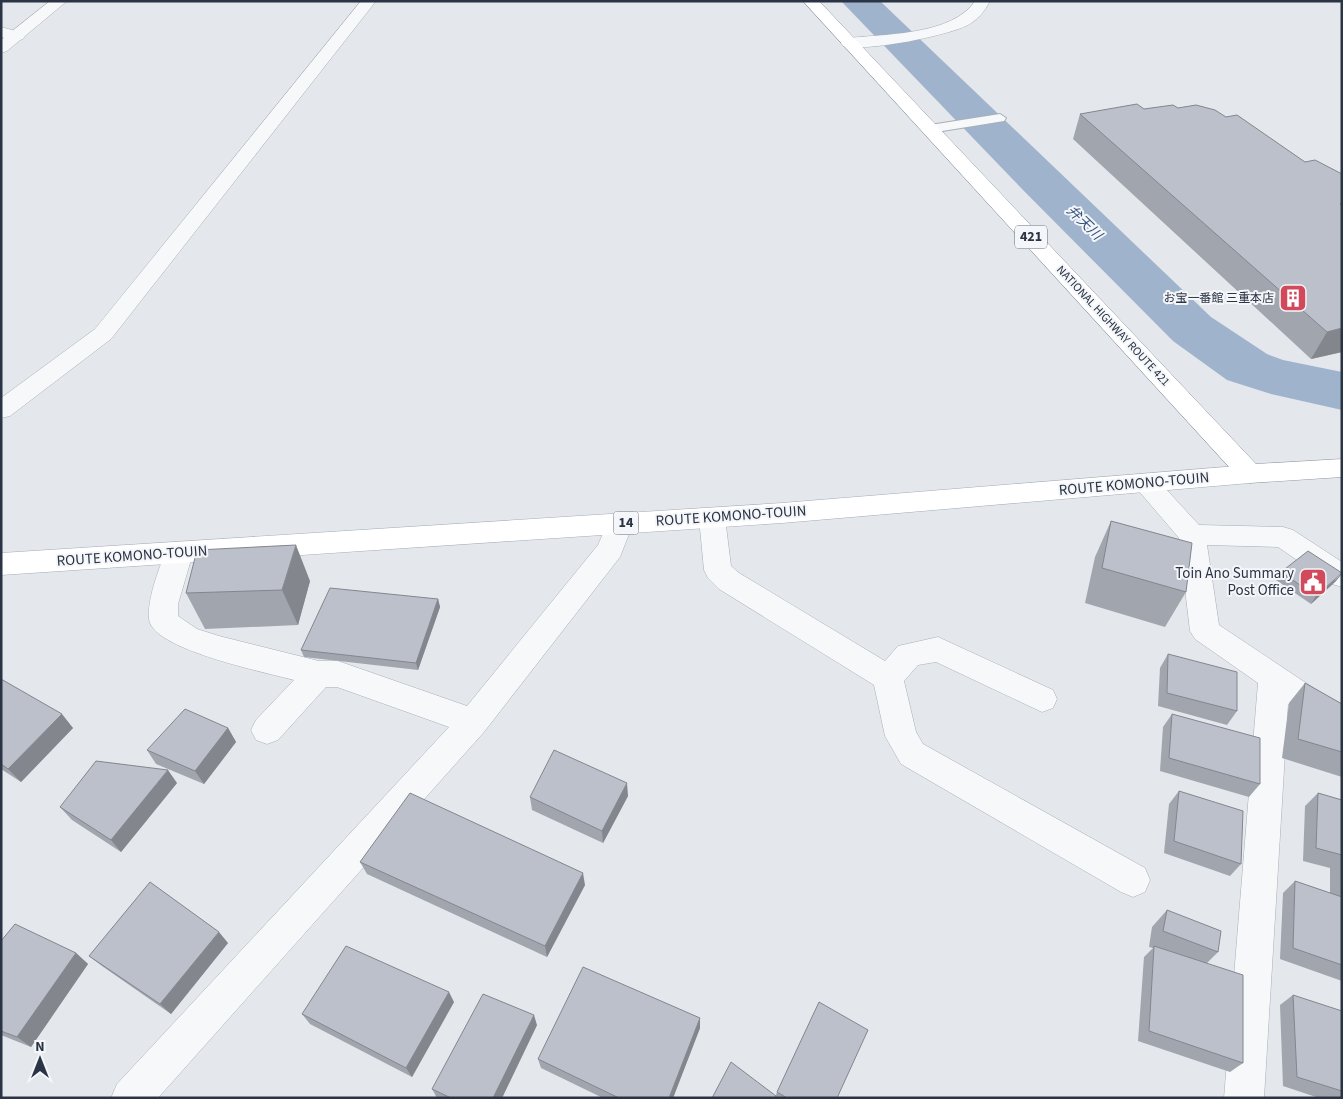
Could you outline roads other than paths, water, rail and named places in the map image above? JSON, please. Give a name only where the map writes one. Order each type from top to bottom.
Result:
[{"type":"main road","name":"NATIONAL HIGHWAY ROUTE 421","points":[[810,1],[849,43],[937,128],[1250,474]]},
{"type":"main road","points":[[1250,474],[1342,468]]},
{"type":"main road","name":"ROUTE KOMONO-TOUIN","points":[[1,564],[712,518],[1250,474]]},
{"type":"street","points":[[1,48],[60,1]]},
{"type":"street","points":[[1,410],[103,334],[369,1]]},
{"type":"street","points":[[849,43],[922,34],[956,26],[977,13],[983,1]]},
{"type":"street","points":[[1,32],[17,36]]},
{"type":"street","points":[[1145,483],[1192,535],[1205,631],[1342,724]]},
{"type":"street","points":[[712,518],[718,570],[729,581],[888,678],[901,736],[912,754],[1133,880]]},
{"type":"street","points":[[131,1098],[473,722],[610,550],[620,524]]},
{"type":"street","points":[[1192,535],[1283,537],[1342,576]]},
{"type":"street","points":[[179,553],[164,604],[164,621],[187,636],[219,648],[319,674],[338,674],[473,722]]},
{"type":"street","points":[[888,678],[909,655],[938,649],[1042,699]]},
{"type":"street","points":[[267,730],[319,674]]},
{"type":"street","points":[[1244,1098],[1274,678]]},
{"type":"lane","points":[[937,128],[1000,118]]},
{"type":"waterway","name":"弁天川","points":[[859,1],[1192,329],[1247,367],[1271,376],[1342,391]]},
{"type":"place","name":"お宝一番館 三重本店","points":[[1293,298]]},
{"type":"place","name":"Toin Ano Summary Post Office","points":[[1313,582]]}]
